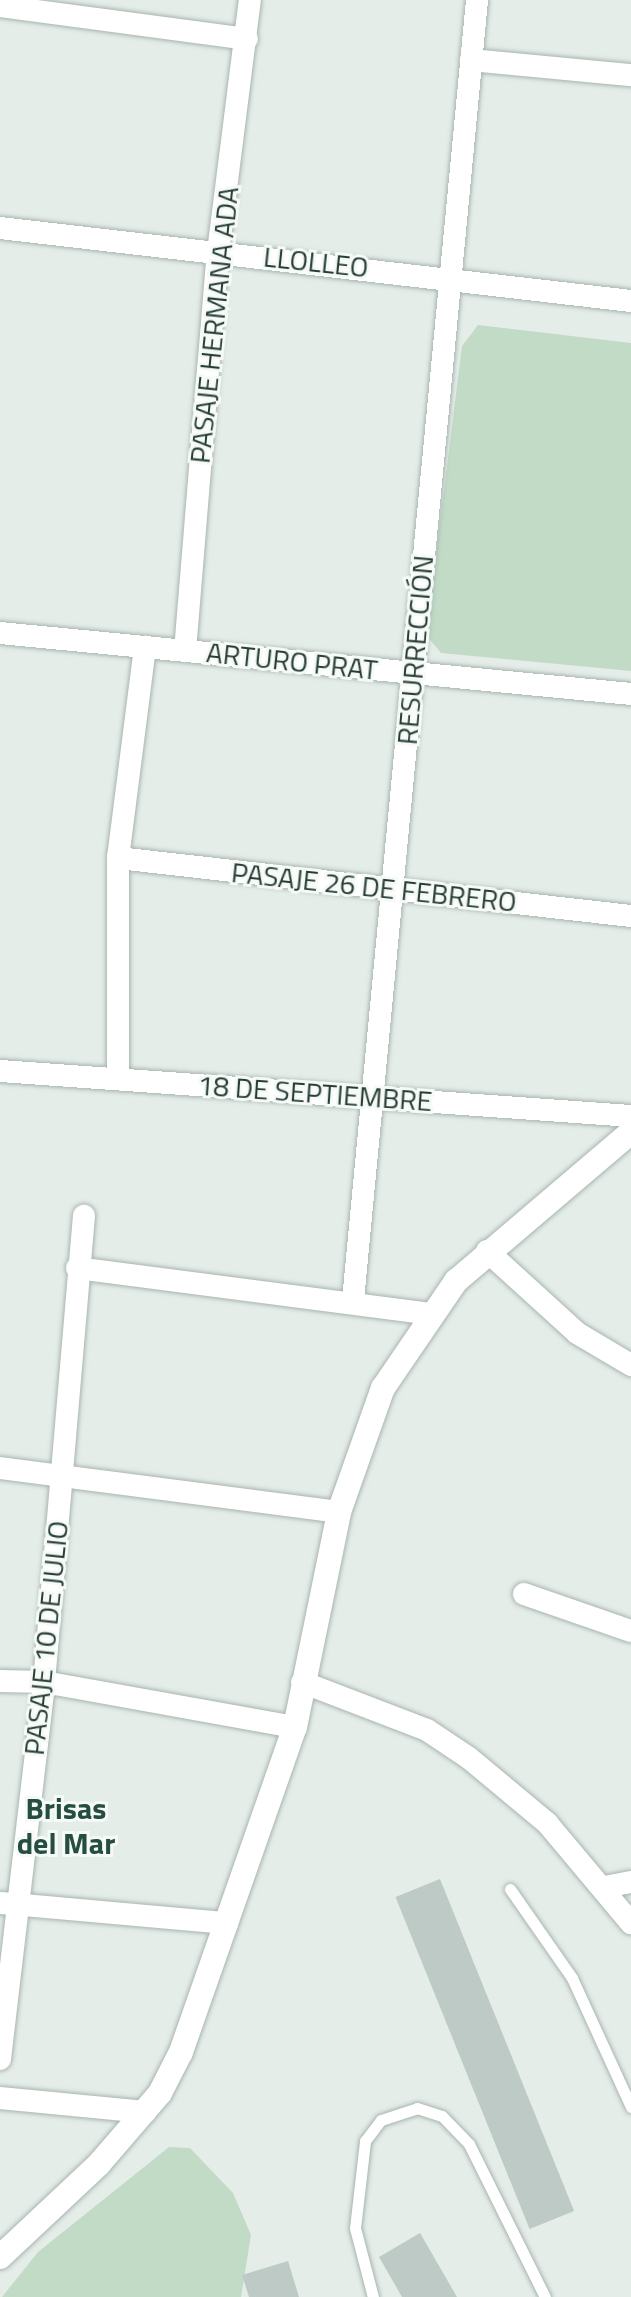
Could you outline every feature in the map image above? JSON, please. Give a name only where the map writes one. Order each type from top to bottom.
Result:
[{"type":"street","name":"PASAJE HERMANA ADA","points":[[185,651],[218,252],[250,0]]},
{"type":"street","name":"RESURRECCIÓN","points":[[353,1300],[477,0]]},
{"type":"street","points":[[0,6],[247,39]]},
{"type":"street","points":[[471,60],[631,75]]},
{"type":"street","name":"LLOLLEO","points":[[0,228],[451,276],[631,301]]},
{"type":"street","name":"ARTURO PRAT","points":[[0,633],[631,694]]},
{"type":"street","points":[[118,1079],[118,858],[145,647]]},
{"type":"street","name":"PASAJE 26 DE FEBRERO","points":[[118,858],[631,916]]},
{"type":"street","name":"18 DE SEPTIEMBRE","points":[[0,1071],[631,1116]]},
{"type":"street","points":[[0,2257],[66,2198],[145,2112],[181,2052],[295,1727],[339,1512],[383,1388],[429,1314],[487,1251],[631,1132]]},
{"type":"street","name":"PASAJE 10 DE JULIO","points":[[0,2059],[7,1903],[44,1682],[64,1478],[77,1268],[84,1216]]},
{"type":"street","points":[[487,1251],[577,1333],[631,1365]]},
{"type":"street","points":[[77,1268],[353,1300],[429,1314]]},
{"type":"street","points":[[0,1468],[339,1512]]},
{"type":"street","points":[[524,1594],[631,1631]]},
{"type":"street","points":[[0,1681],[44,1682],[295,1727]]},
{"type":"street","points":[[302,1682],[427,1730],[469,1758],[547,1823],[605,1887],[631,1923]]},
{"type":"street","points":[[605,1887],[631,1882]]},
{"type":"street","points":[[7,1903],[227,1923]]},
{"type":"street","points":[[0,2098],[145,2112]]},
{"type":"lane","points":[[510,1889],[572,1978],[631,2107]]},
{"type":"lane","points":[[373,2297],[355,2228],[365,2141],[381,2120],[417,2108],[442,2116],[469,2144],[545,2297]]},
{"type":"green space","points":[[478,325],[631,343],[631,671],[441,653],[426,635],[462,346]]},
{"type":"green space","points":[[169,2147],[190,2148],[233,2193],[251,2235],[241,2297],[2,2297],[38,2252]]},
{"type":"building","points":[[440,1879],[574,2211],[530,2229],[395,1897]]},
{"type":"building","points":[[420,2233],[457,2297],[402,2297],[379,2257]]},
{"type":"building","points":[[288,2261],[299,2297],[249,2297],[242,2275]]},
{"type":"district","name":"Brisas del Mar","points":[[66,1825]]}]
